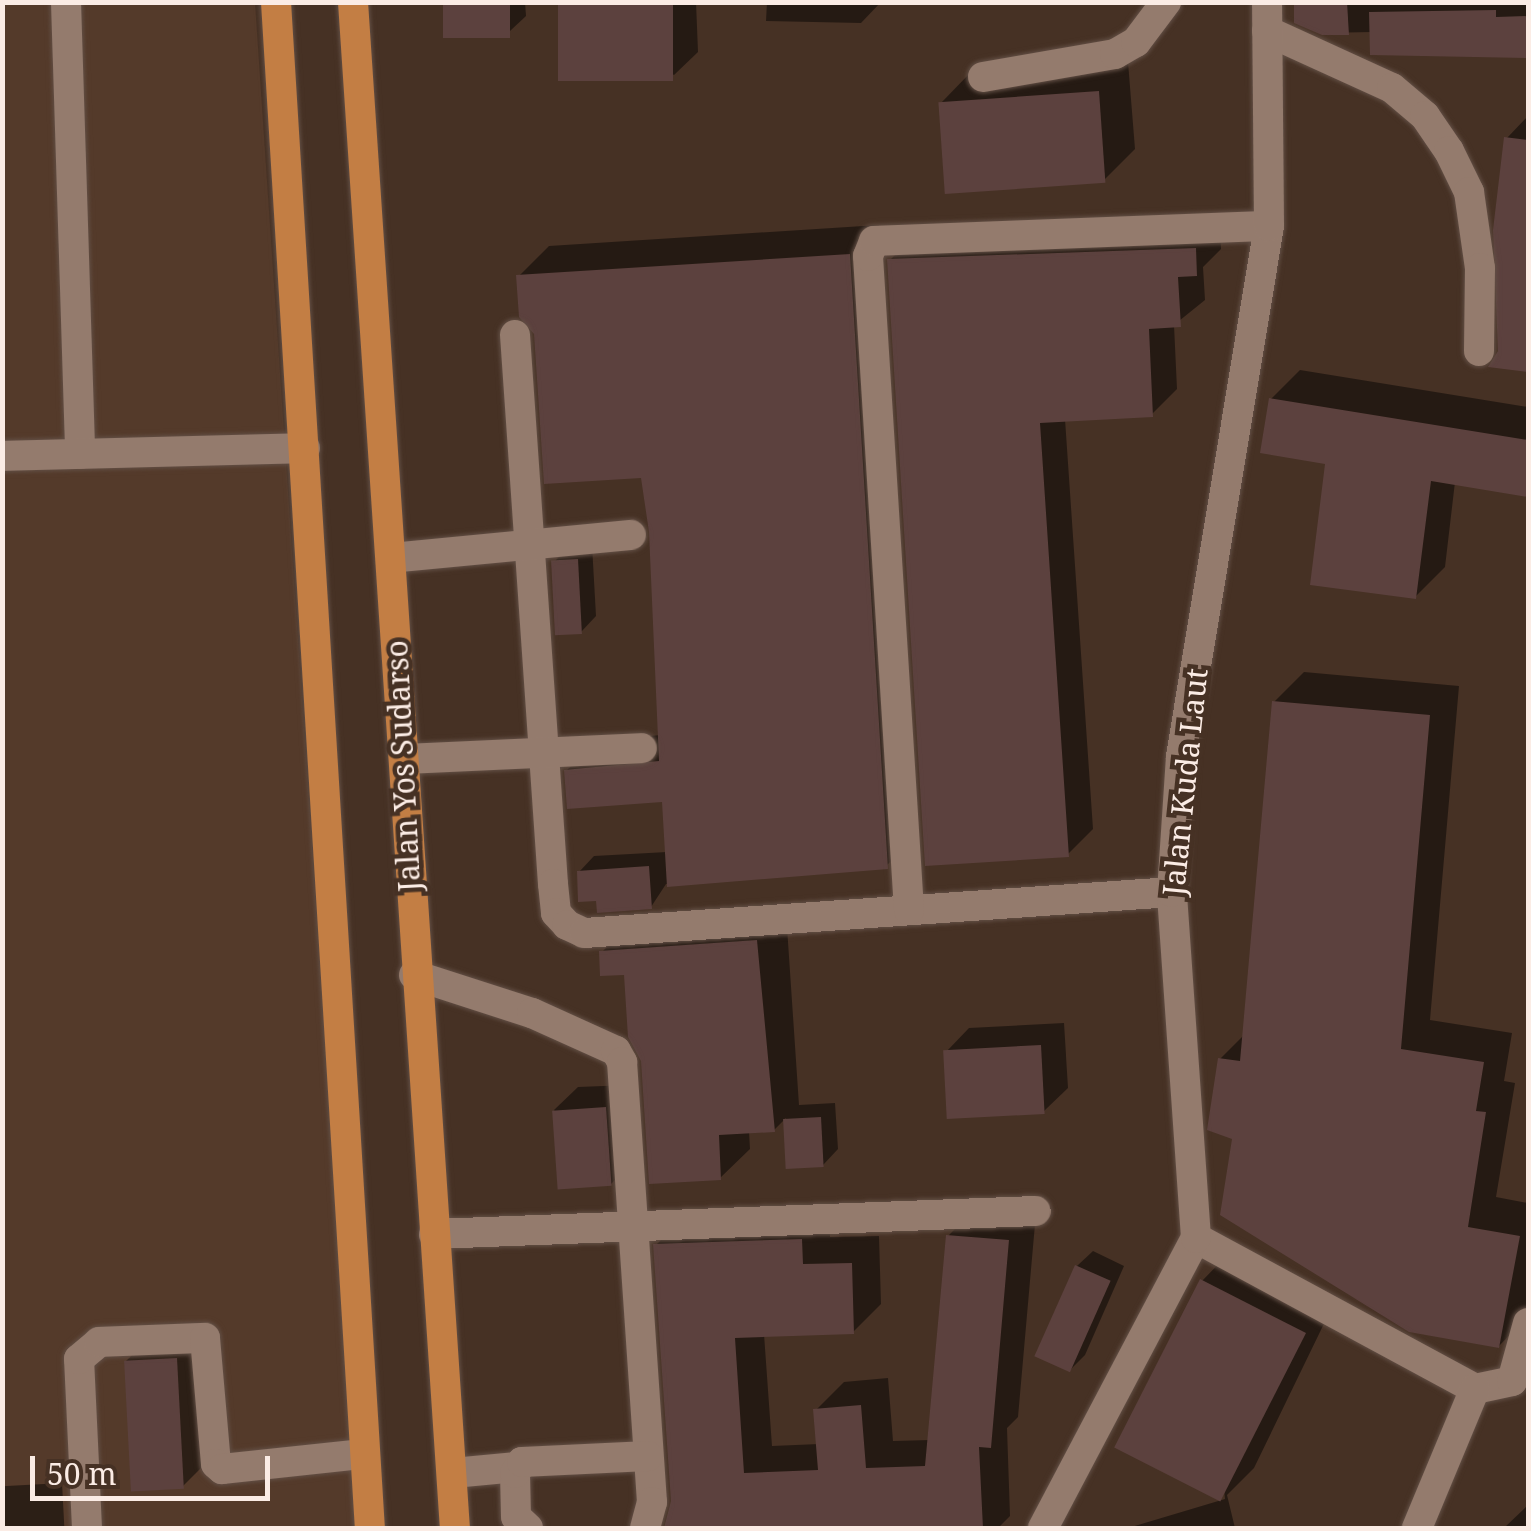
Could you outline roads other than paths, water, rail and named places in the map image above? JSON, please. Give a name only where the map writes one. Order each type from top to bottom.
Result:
[{"type":"main road","points":[[276,2],[370,1528]]},
{"type":"main road","name":"Jalan Yos Sudarso","points":[[353,2],[404,759],[414,975],[456,1528]]},
{"type":"lane","points":[[66,2],[80,454]]},
{"type":"lane","points":[[983,77],[1115,54],[1136,42],[1166,2]]},
{"type":"lane","points":[[1267,17],[1392,88],[1425,116],[1449,151],[1469,192],[1480,268],[1479,352]]},
{"type":"lane","name":"Jalan Kuda Laut","points":[[1196,1238],[1172,892],[1181,756],[1269,226],[1267,17]]},
{"type":"lane","points":[[909,910],[868,256],[874,242],[1269,226]]},
{"type":"lane","points":[[515,335],[553,884],[556,913],[567,926],[584,932],[1172,892]]},
{"type":"lane","points":[[2,456],[305,448]]},
{"type":"lane","points":[[391,558],[631,536]]},
{"type":"lane","points":[[404,759],[642,748]]},
{"type":"lane","points":[[414,975],[532,1013],[616,1050],[622,1062],[629,1226],[648,1456],[651,1520],[645,1528]]},
{"type":"lane","points":[[434,1234],[1036,1211]]},
{"type":"lane","points":[[1043,1528],[1196,1238],[1476,1389],[1512,1380],[1528,1322]]},
{"type":"lane","points":[[86,1528],[80,1359],[99,1342],[205,1338],[216,1464],[222,1469],[363,1454]]},
{"type":"lane","points":[[1416,1528],[1476,1389]]},
{"type":"lane","points":[[453,1472],[517,1466],[532,1458],[648,1456]]},
{"type":"lane","points":[[517,1466],[516,1517],[528,1528]]}]
